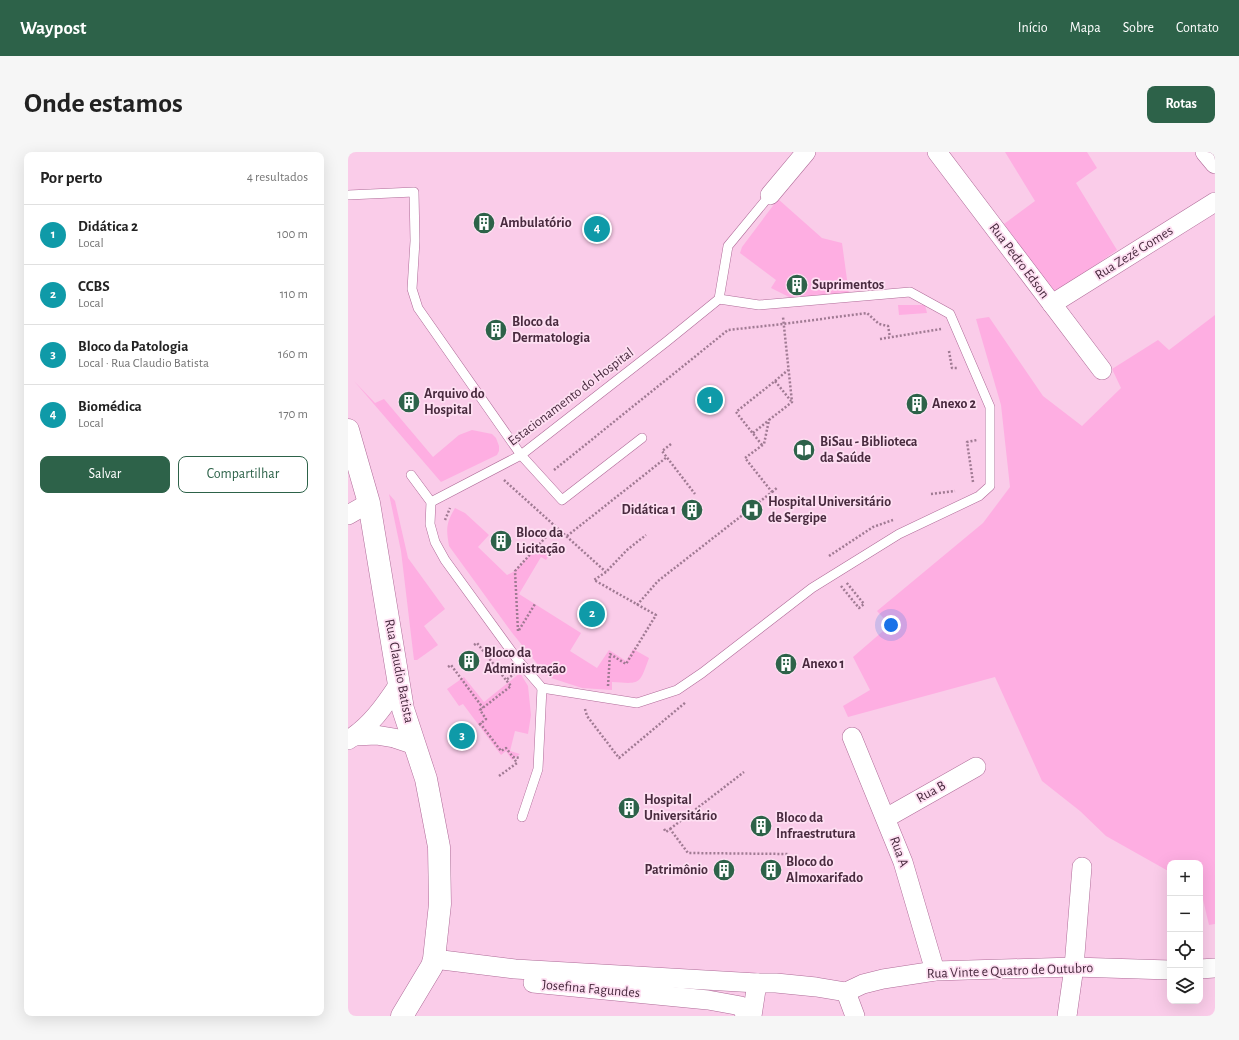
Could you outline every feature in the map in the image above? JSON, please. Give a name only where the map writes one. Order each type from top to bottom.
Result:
[{"type":"main road","name":"Rua Claudio Batista","points":[[348,430],[369,503],[403,709],[426,779],[439,847],[440,904],[432,965]]},
{"type":"main road","points":[[402,1016],[432,965]]},
{"type":"street","points":[[770,195],[806,152]]},
{"type":"street","name":"Rua Pedro Edson","points":[[936,152],[1102,370]]},
{"type":"street","points":[[1205,152],[1215,164]]},
{"type":"street","name":"Rua Zezé Gomes","points":[[1052,304],[1215,202]]},
{"type":"street","points":[[348,515],[369,503]]},
{"type":"street","points":[[352,738],[384,706],[399,684]]},
{"type":"street","points":[[352,738],[376,735],[394,738],[415,745]]},
{"type":"street","name":"Rua A","points":[[852,738],[903,862],[935,971]]},
{"type":"street","name":"Rua B","points":[[886,818],[976,767]]},
{"type":"street","points":[[1067,1016],[1074,967],[1082,867]]},
{"type":"street","points":[[432,965],[776,983],[816,987],[846,992],[855,1016]]},
{"type":"street","name":"Josefina Fagundes","points":[[432,965],[511,981],[708,1000],[742,1006],[746,1016]]},
{"type":"street","name":"Rua Vinte e Quatro de Outubro","points":[[846,992],[870,982],[935,971],[1074,967],[1167,970]]},
{"type":"street","points":[[1203,969],[1215,968]]},
{"type":"street","points":[[752,1016],[758,983]]},
{"type":"lane","points":[[348,195],[414,192],[415,241],[412,289],[418,308],[521,455],[562,500],[642,438]]},
{"type":"lane","points":[[411,475],[431,502],[430,524],[435,542],[445,560],[523,666],[542,688],[637,703],[676,690],[702,673],[812,588],[899,534],[979,496],[990,486],[990,407],[950,314],[910,292],[759,305],[719,299],[728,246],[770,195]]},
{"type":"lane","name":"Estacionamento do Hospital","points":[[431,502],[521,455],[719,299]]},
{"type":"lane","points":[[522,817],[538,769],[542,688]]},
{"type":"path","points":[[781,303],[792,402]]},
{"type":"path","points":[[553,470],[728,330],[867,313],[879,324],[888,326],[890,337]]},
{"type":"path","points":[[880,339],[945,328]]},
{"type":"path","points":[[949,348],[952,368],[963,367]]},
{"type":"path","points":[[762,445],[736,412],[788,370]]},
{"type":"path","points":[[775,381],[792,402]]},
{"type":"path","points":[[753,433],[792,402]]},
{"type":"path","points":[[769,420],[764,444],[746,458],[772,492]]},
{"type":"path","points":[[974,488],[967,442],[983,439]]},
{"type":"path","points":[[671,444],[662,451],[695,494]]},
{"type":"path","points":[[567,536],[667,457]]},
{"type":"path","points":[[498,483],[505,480],[606,572]]},
{"type":"path","points":[[637,604],[658,581],[778,488]]},
{"type":"path","points":[[931,494],[960,490]]},
{"type":"path","points":[[444,525],[449,509],[453,506]]},
{"type":"path","points":[[518,631],[514,571],[556,526]]},
{"type":"path","points":[[608,698],[610,654],[626,664],[656,615],[594,580],[606,572],[627,550],[646,536]]},
{"type":"path","points":[[836,580],[859,608],[864,604],[846,582]]},
{"type":"path","points":[[504,640],[518,631],[535,604]]},
{"type":"path","points":[[474,645],[476,643],[511,686],[480,710],[487,718],[479,724],[501,751],[506,748],[517,763],[499,776]]},
{"type":"path","points":[[448,667],[451,665],[483,708]]},
{"type":"path","points":[[506,680],[523,666]]},
{"type":"path","points":[[586,705],[585,710],[587,716],[615,753]]},
{"type":"path","points":[[513,757],[520,758]]},
{"type":"path","points":[[664,829],[666,832],[744,772]]},
{"type":"path","points":[[670,829],[688,854],[788,854]]},
{"type":"shaded area","points":[[1005,152],[1087,152],[1097,168],[1076,183],[1117,250],[1055,294],[1004,224],[1035,201]]},
{"type":"shaded area","points":[[778,199],[822,238],[842,243],[849,294],[793,299],[771,288],[776,280],[740,253],[742,247]]},
{"type":"shaded area","points":[[898,305],[925,305],[927,313],[899,315]]},
{"type":"shaded area","points":[[1215,315],[1215,924],[1209,925],[1203,900],[1203,860],[1167,860],[1167,870],[1106,836],[1080,811],[1042,781],[995,677],[848,717],[843,706],[870,690],[853,657],[890,625],[877,611],[983,523],[1010,487],[1001,405],[976,319],[989,317],[1043,396],[1082,426],[1121,388],[1112,369],[1158,340],[1169,350]]},
{"type":"shaded area","points":[[354,381],[375,403],[384,399],[433,457],[459,435],[472,430],[492,434],[496,438],[499,446],[497,455],[441,482]]},
{"type":"shaded area","points":[[389,494],[395,501],[408,558],[445,609],[424,626],[438,645],[417,660],[414,660],[401,551]]},
{"type":"shaded area","points":[[455,508],[465,513],[489,535],[478,547],[507,575],[515,571],[540,544],[552,551],[546,560],[541,557],[519,594],[581,633],[570,651],[597,668],[609,650],[626,661],[633,649],[649,658],[641,678],[638,681],[629,683],[612,682],[612,690],[582,688],[548,677],[513,634],[449,546],[447,535],[448,526]]},
{"type":"shaded area","points":[[520,673],[528,686],[531,715],[528,734],[515,731],[510,751],[520,754],[512,760],[506,751],[501,755],[463,704],[459,706],[447,689],[464,677],[484,702]]},
{"type":"place","name":"Ambulatório","points":[[484,223]]},
{"type":"place","name":"Biomédica","points":[[597,229]]},
{"type":"place","name":"Suprimentos","points":[[797,285]]},
{"type":"place","name":"Bloco da Dermatologia","points":[[496,330]]},
{"type":"place","name":"Didática 2","points":[[710,400]]},
{"type":"place","name":"Arquivo do Hospital","points":[[409,402]]},
{"type":"place","name":"Anexo 2","points":[[917,404]]},
{"type":"place","name":"BiSau - Biblioteca da Saúde","points":[[804,450]]},
{"type":"place","name":"Didática 1","points":[[692,510]]},
{"type":"place","name":"Hospital Universitário de Sergipe","points":[[752,510]]},
{"type":"place","name":"Bloco da Licitação","points":[[501,541]]},
{"type":"place","name":"CCBS","points":[[592,614]]},
{"type":"place","name":"Bloco da Administração","points":[[469,661]]},
{"type":"place","name":"Anexo 1","points":[[786,664]]},
{"type":"place","name":"Bloco da Patologia","points":[[462,736]]},
{"type":"place","name":"Hospital Universitário","points":[[629,808]]},
{"type":"place","name":"Bloco da Infraestrutura","points":[[761,826]]},
{"type":"place","name":"Patrimônio","points":[[724,870]]},
{"type":"place","name":"Bloco do Almoxarifado","points":[[771,870]]}]
